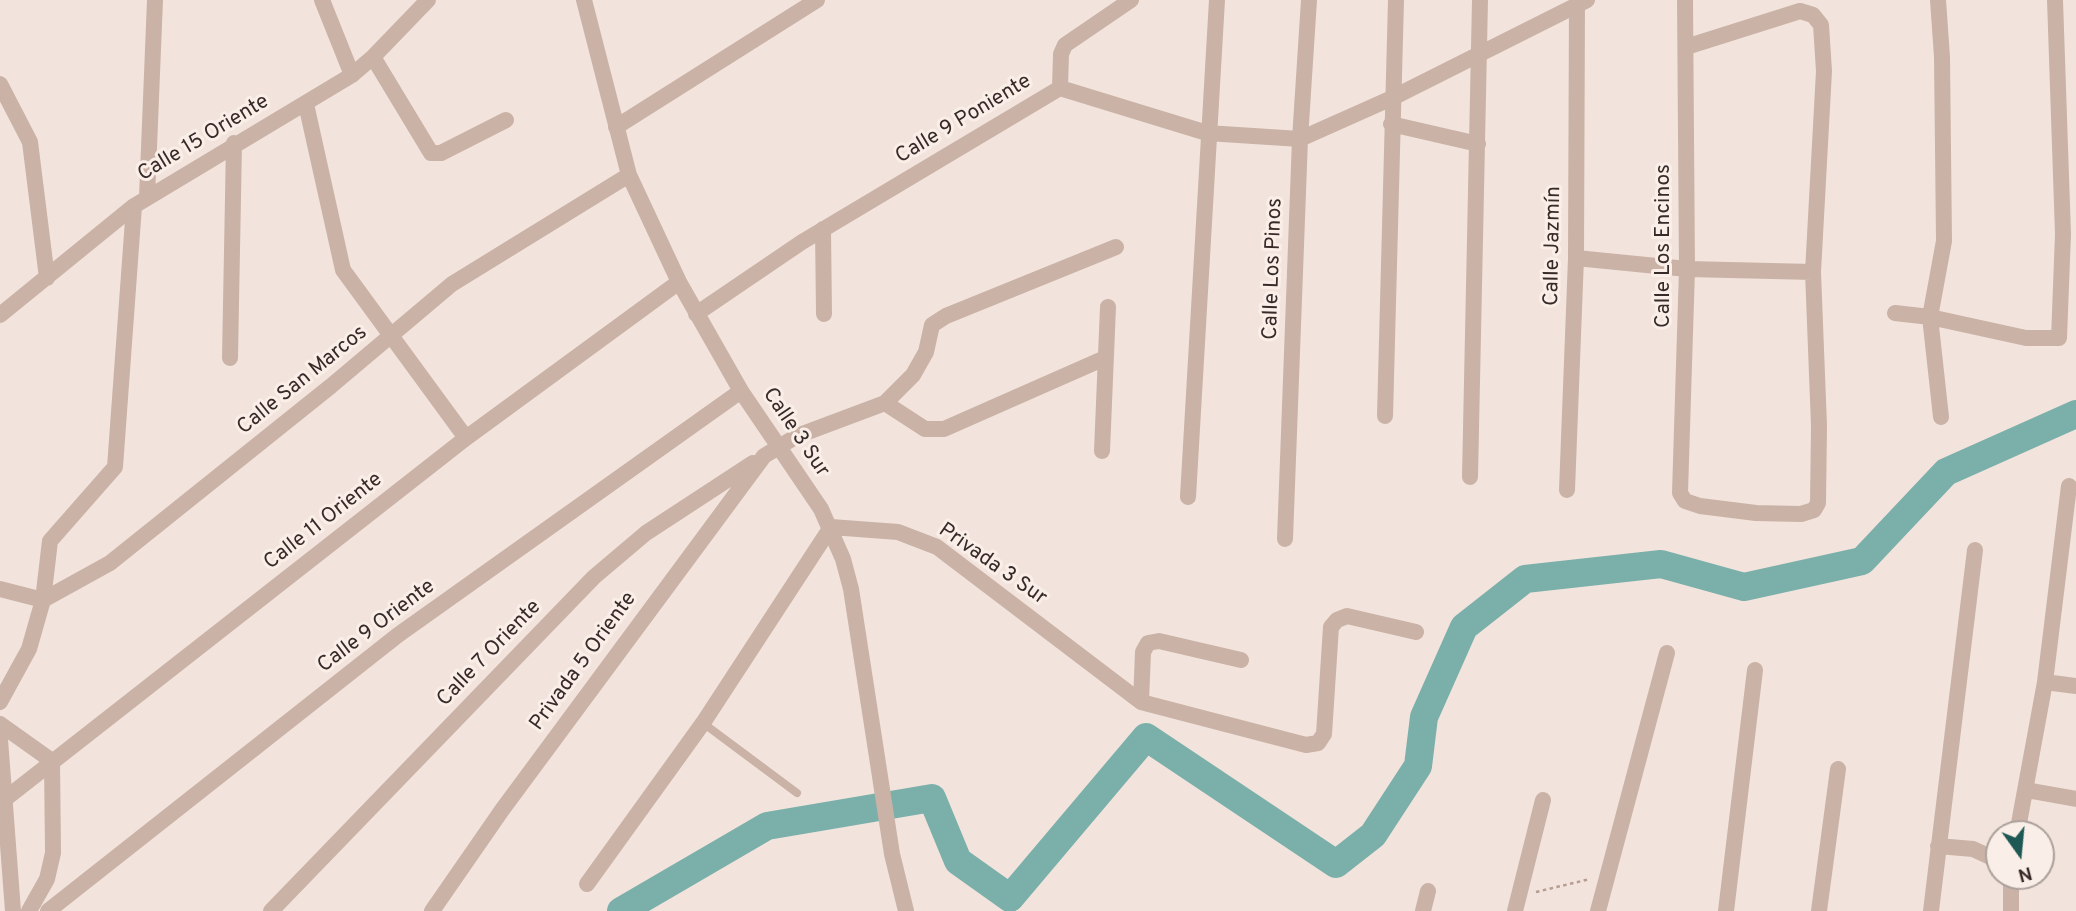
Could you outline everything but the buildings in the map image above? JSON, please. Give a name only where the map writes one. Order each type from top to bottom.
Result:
[{"type":"street","points":[[0,702],[29,649],[43,600],[50,541],[115,467],[140,202],[155,0]]},
{"type":"street","points":[[322,0],[352,75]]},
{"type":"street","name":"Calle 15 Oriente","points":[[0,315],[140,202],[234,143],[306,104],[352,75],[428,0]]},
{"type":"street","name":"Calle 3 Sur","points":[[584,0],[629,175],[679,282],[741,391],[831,527],[851,589],[892,854],[906,911]]},
{"type":"street","points":[[616,127],[817,0]]},
{"type":"street","points":[[1060,88],[1061,54],[1065,45],[1131,0]]},
{"type":"street","points":[[1188,497],[1217,0]]},
{"type":"street","name":"Calle Los Pinos","points":[[1285,539],[1300,139],[1309,0]]},
{"type":"street","points":[[1385,416],[1396,0]]},
{"type":"street","points":[[1470,477],[1480,0]]},
{"type":"street","name":"Calle Los Encinos","points":[[1685,0],[1687,269],[1680,493],[1685,502],[1756,513],[1801,514],[1814,510],[1818,503],[1819,426],[1813,272]]},
{"type":"street","points":[[1938,0],[1944,241],[1930,317],[1941,417]]},
{"type":"street","points":[[1895,313],[1930,317],[2026,338],[2059,338],[2069,232],[2055,0]]},
{"type":"street","name":"Calle 9 Poniente","points":[[696,314],[823,229],[1060,88],[1208,133],[1300,139],[1392,99],[1581,1]]},
{"type":"street","name":"Calle Jazmín","points":[[1567,490],[1576,258],[1581,1]]},
{"type":"street","points":[[1576,258],[1687,269],[1813,272],[1824,71],[1821,25],[1813,15],[1800,11],[1686,47]]},
{"type":"street","points":[[373,57],[430,153],[441,153],[506,120]]},
{"type":"street","points":[[2,94],[30,142],[47,278]]},
{"type":"street","points":[[306,104],[343,270],[466,438]]},
{"type":"street","points":[[1391,124],[1478,144]]},
{"type":"street","points":[[230,358],[234,143]]},
{"type":"street","name":"Calle San Marcos","points":[[43,600],[110,563],[452,284],[629,175]]},
{"type":"street","points":[[823,229],[824,314]]},
{"type":"street","points":[[1105,358],[944,429],[925,429],[885,403],[913,375],[926,352],[932,325],[946,316],[1116,247]]},
{"type":"street","name":"Calle 11 Oriente","points":[[2,802],[466,438],[679,282]]},
{"type":"street","points":[[1102,451],[1108,307]]},
{"type":"street","name":"Calle 9 Oriente","points":[[48,911],[398,635],[741,391]]},
{"type":"street","name":"Privada 5 Oriente","points":[[432,911],[502,810],[764,456],[797,436],[885,403]]},
{"type":"street","name":"Calle 7 Oriente","points":[[271,911],[594,577],[646,533],[764,456]]},
{"type":"street","points":[[2020,820],[2045,682],[2069,486]]},
{"type":"street","points":[[587,884],[703,723],[831,527]]},
{"type":"street","name":"Privada 3 Sur","points":[[831,527],[898,532],[937,547],[1141,702],[1306,745],[1318,743],[1324,734],[1331,627],[1337,620],[1347,617],[1416,632]]},
{"type":"street","points":[[1931,911],[1975,550]]},
{"type":"street","points":[[0,589],[43,600]]},
{"type":"street","points":[[1141,702],[1143,652],[1148,643],[1159,641],[1241,660]]},
{"type":"street","points":[[1598,911],[1667,653]]},
{"type":"street","points":[[1726,911],[1755,670]]},
{"type":"street","points":[[2045,682],[2076,686]]},
{"type":"street","points":[[0,724],[52,761],[53,853],[47,879],[29,911]]},
{"type":"street","points":[[0,739],[2,802],[13,911]]},
{"type":"street","points":[[1819,911],[1838,769]]},
{"type":"street","points":[[2026,790],[2076,799]]},
{"type":"street","points":[[1517,904],[1544,800]]},
{"type":"street","points":[[1938,846],[1973,849],[1985,855]]},
{"type":"street","points":[[2011,890],[2011,911]]},
{"type":"street","points":[[1423,911],[1428,891]]},
{"type":"lane","points":[[703,723],[797,793]]},
{"type":"path","points":[[1517,904],[1607,874]]},
{"type":"waterway","points":[[621,911],[767,826],[932,798],[958,861],[1010,898],[1146,737],[1336,864],[1373,835],[1418,766],[1424,717],[1464,627],[1525,579],[1661,564],[1744,587],[1862,561],[1946,472],[2076,414]]}]
